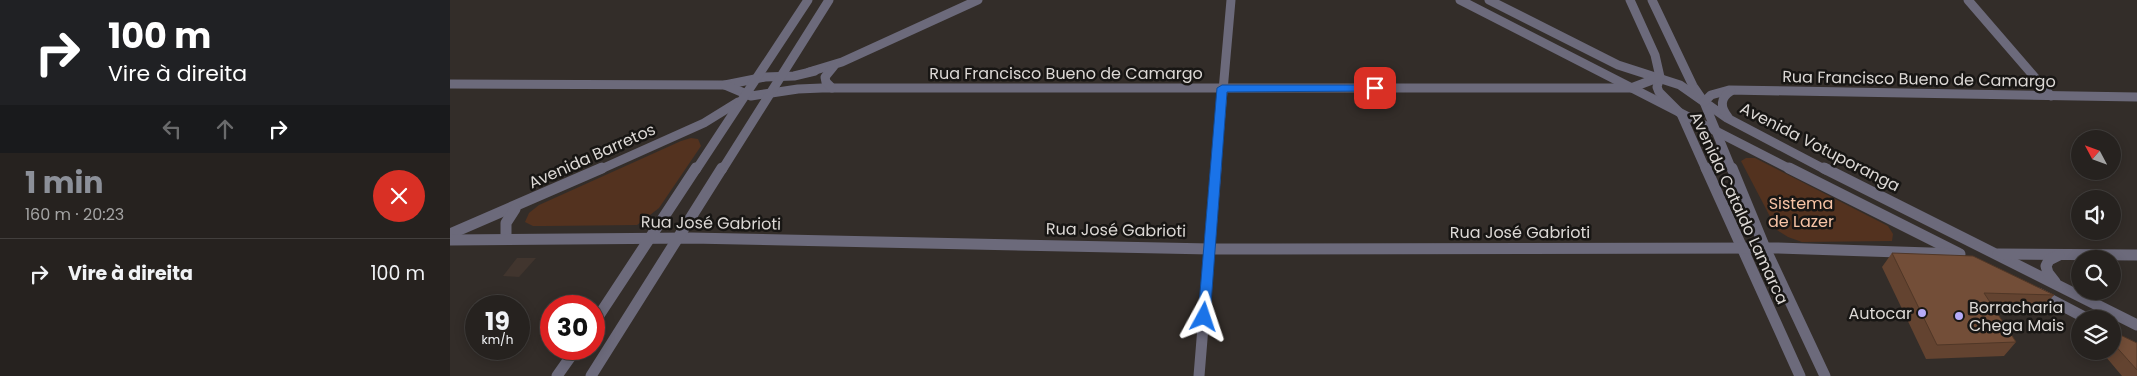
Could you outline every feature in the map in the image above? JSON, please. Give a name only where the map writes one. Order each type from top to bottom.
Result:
[{"type":"street","points":[[605,307],[808,0]]},
{"type":"street","points":[[592,376],[829,0]]},
{"type":"street","points":[[450,84],[725,85],[756,78],[779,77],[815,71],[842,62],[978,0]]},
{"type":"street","points":[[1199,376],[1222,88],[1231,0]]},
{"type":"street","name":"Avenida Votuporanga","points":[[1460,0],[1694,121],[1965,256]]},
{"type":"street","name":"Avenida Votuporanga","points":[[1489,0],[1630,68],[1660,77],[1680,86],[1735,123],[2137,325]]},
{"type":"street","name":"Avenida Cataldo Lamarca","points":[[1630,0],[1655,55],[1660,77],[1657,87],[1659,92],[1681,114],[1800,376]]},
{"type":"street","name":"Avenida Cataldo Lamarca","points":[[1652,0],[1689,79],[1710,115],[1765,248],[1825,376]]},
{"type":"street","points":[[1968,0],[2051,96]]},
{"type":"street","points":[[1630,68],[1645,67],[1655,55]]},
{"type":"street","points":[[832,88],[826,85],[824,80],[826,73],[842,62]]},
{"type":"street","points":[[788,64],[797,70],[815,71]]},
{"type":"street","points":[[1586,88],[1594,83],[1596,78],[1588,65]]},
{"type":"street","name":"Rua Francisco Bueno de Camargo","points":[[744,96],[761,96],[798,89],[832,88],[1631,88],[1660,77]]},
{"type":"street","points":[[725,85],[744,96]]},
{"type":"street","points":[[1735,90],[1724,96],[1721,101],[1723,112],[1735,123]]},
{"type":"street","name":"Rua Francisco Bueno de Camargo","points":[[1704,102],[1711,95],[1718,92],[1735,90],[2137,97]]},
{"type":"street","name":"Avenida Barretos","points":[[450,234],[517,207],[704,122],[730,108],[744,96]]},
{"type":"street","points":[[1694,121],[1705,120],[1710,115]]},
{"type":"street","points":[[1729,162],[1729,155],[1732,151],[1740,148],[1754,150]]},
{"type":"street","points":[[506,239],[504,226],[507,218],[517,207]]},
{"type":"street","name":"Rua José Gabrioti","points":[[450,240],[679,238],[1210,249],[1765,248],[1965,256]]},
{"type":"street","points":[[1995,254],[2137,255]]},
{"type":"street","points":[[2060,255],[2049,259],[2046,264],[2046,270],[2060,287]]},
{"type":"street","points":[[2028,288],[2071,310]]},
{"type":"street","points":[[557,376],[568,360]]},
{"type":"shaded area","points":[[517,258],[536,258],[519,277],[503,276]]},
{"type":"green space","points":[[691,138],[698,139],[701,146],[659,208],[637,225],[533,226],[525,222],[529,213],[539,205]]},
{"type":"green space","name":"Sistema de Lazer","points":[[1746,158],[1755,158],[1888,226],[1893,234],[1892,241],[1802,242],[1788,237],[1777,230],[1741,161]]},
{"type":"building","points":[[1892,253],[1973,256],[2054,295],[1984,293],[2016,342],[1937,345]]},
{"type":"building","points":[[2121,335],[2137,343],[2137,370],[2121,352]]},
{"type":"place","name":"Autocar","points":[[1922,313]]},
{"type":"place","name":"Borracharia Chega Mais","points":[[1959,316]]},
{"type":"route","points":[[1204,317],[1222,88],[1375,88]]}]
